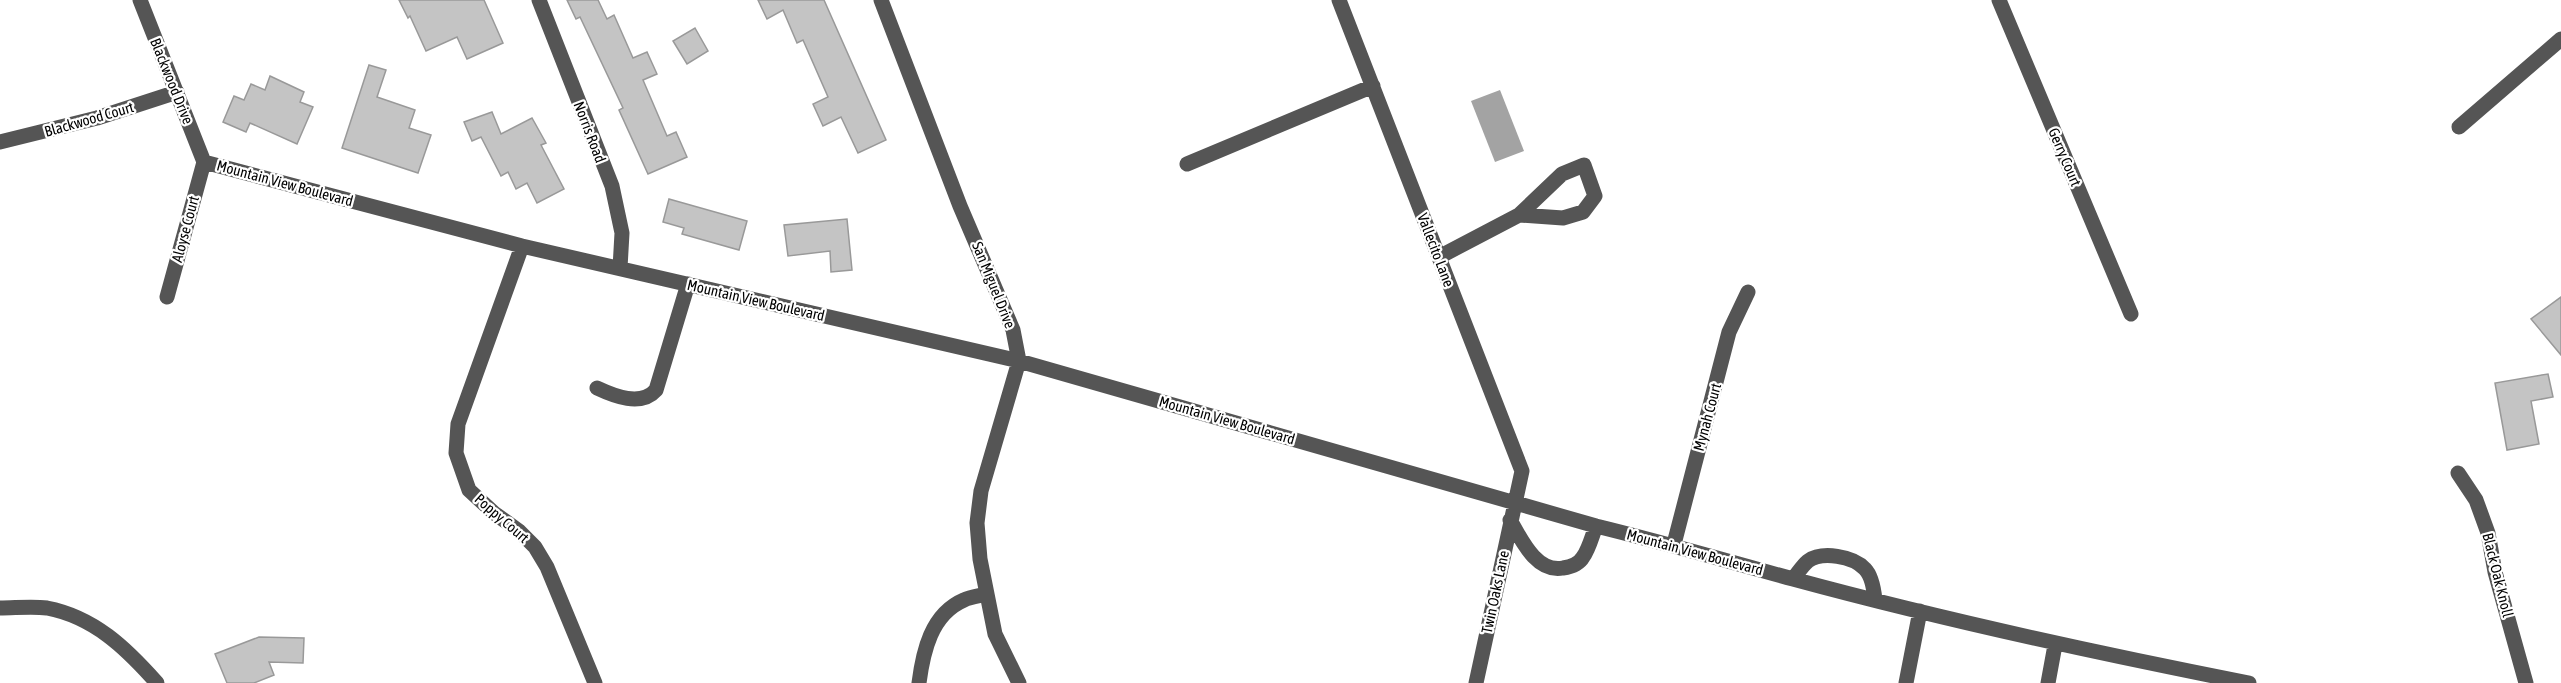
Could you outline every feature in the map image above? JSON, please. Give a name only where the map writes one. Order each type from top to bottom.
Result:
[{"type":"street","name":"Blackwood Drive","points":[[140,0],[204,162]]},
{"type":"street","name":"Norris Road","points":[[539,0],[612,186],[622,233],[620,268]]},
{"type":"street","name":"San Miguel Drive","points":[[881,0],[960,206],[1013,330],[1019,361],[981,490],[977,523],[980,559],[995,634],[1019,683]]},
{"type":"street","name":"Vallecito Lane","points":[[1339,0],[1522,471],[1516,502]]},
{"type":"street","name":"Gerry Court","points":[[1999,0],[2131,314]]},
{"type":"street","points":[[2459,127],[2561,39]]},
{"type":"street","points":[[1187,164],[1372,86]]},
{"type":"street","name":"Blackwood Court","points":[[0,142],[97,118],[177,92]]},
{"type":"street","name":"Mountain View Boulevard","points":[[204,162],[522,246],[1019,361],[1596,526],[1674,544],[1875,600],[2055,645],[2249,683]]},
{"type":"street","name":"Aloyse Court","points":[[167,297],[204,162]]},
{"type":"street","points":[[1439,257],[1519,215],[1562,174],[1584,165],[1595,196],[1583,212],[1563,218],[1519,215]]},
{"type":"street","name":"Poppy Court","points":[[522,246],[458,424],[456,453],[469,490],[535,547],[547,567],[595,683]]},
{"type":"street","points":[[597,388],[619,398],[634,399],[651,396],[656,390],[661,375],[687,284]]},
{"type":"street","name":"Mynah Court","points":[[1674,544],[1729,332],[1748,292]]},
{"type":"street","name":"Black Oak Knoll","points":[[2458,472],[2476,500],[2488,533],[2495,572],[2526,683]]},
{"type":"street","name":"Twin Oaks Lane","points":[[1476,683],[1510,520],[1516,502]]},
{"type":"street","points":[[1510,520],[1530,552],[1542,565],[1555,570],[1571,567],[1583,558],[1596,526]]},
{"type":"street","points":[[1793,579],[1806,562],[1815,557],[1830,555],[1847,558],[1866,569],[1874,587],[1875,600]]},
{"type":"street","points":[[919,683],[930,634],[940,619],[963,600],[987,594]]},
{"type":"street","points":[[0,608],[44,608],[70,614],[93,624],[116,641],[157,683]]},
{"type":"street","points":[[1906,683],[1920,611]]},
{"type":"street","points":[[2048,683],[2055,645]]},
{"type":"shaded area","points":[[1500,90],[1524,151],[1495,162],[1471,101]]},
{"type":"building","points":[[399,0],[484,0],[503,43],[467,59],[457,37],[426,51],[410,16],[408,18]]},
{"type":"building","points":[[567,0],[598,0],[607,19],[614,15],[633,58],[647,52],[657,74],[643,80],[667,136],[676,132],[687,157],[648,174],[619,110],[623,108],[580,17],[576,19]]},
{"type":"building","points":[[758,0],[824,0],[886,140],[858,153],[841,117],[823,126],[813,104],[828,97],[803,40],[797,43],[783,10],[767,19]]},
{"type":"building","points":[[695,28],[708,51],[687,64],[673,41]]},
{"type":"building","points":[[369,65],[386,70],[377,97],[415,110],[409,128],[431,135],[418,173],[342,148]]},
{"type":"building","points":[[270,76],[304,92],[300,102],[313,107],[297,144],[250,123],[246,132],[223,122],[234,96],[244,100],[251,84],[265,90]]},
{"type":"building","points":[[492,112],[501,134],[532,118],[546,143],[541,145],[564,189],[537,203],[527,183],[516,189],[508,172],[501,176],[481,137],[472,141],[464,122]]},
{"type":"building","points":[[669,199],[747,221],[739,250],[682,234],[684,228],[663,222]]},
{"type":"building","points":[[847,219],[852,270],[831,272],[830,251],[788,256],[784,225]]},
{"type":"building","points":[[2561,297],[2561,355],[2531,319]]},
{"type":"building","points":[[2548,374],[2553,397],[2531,401],[2539,444],[2507,450],[2495,383]]},
{"type":"building","points":[[259,637],[304,638],[303,663],[269,662],[274,675],[254,683],[227,683],[215,654]]}]
